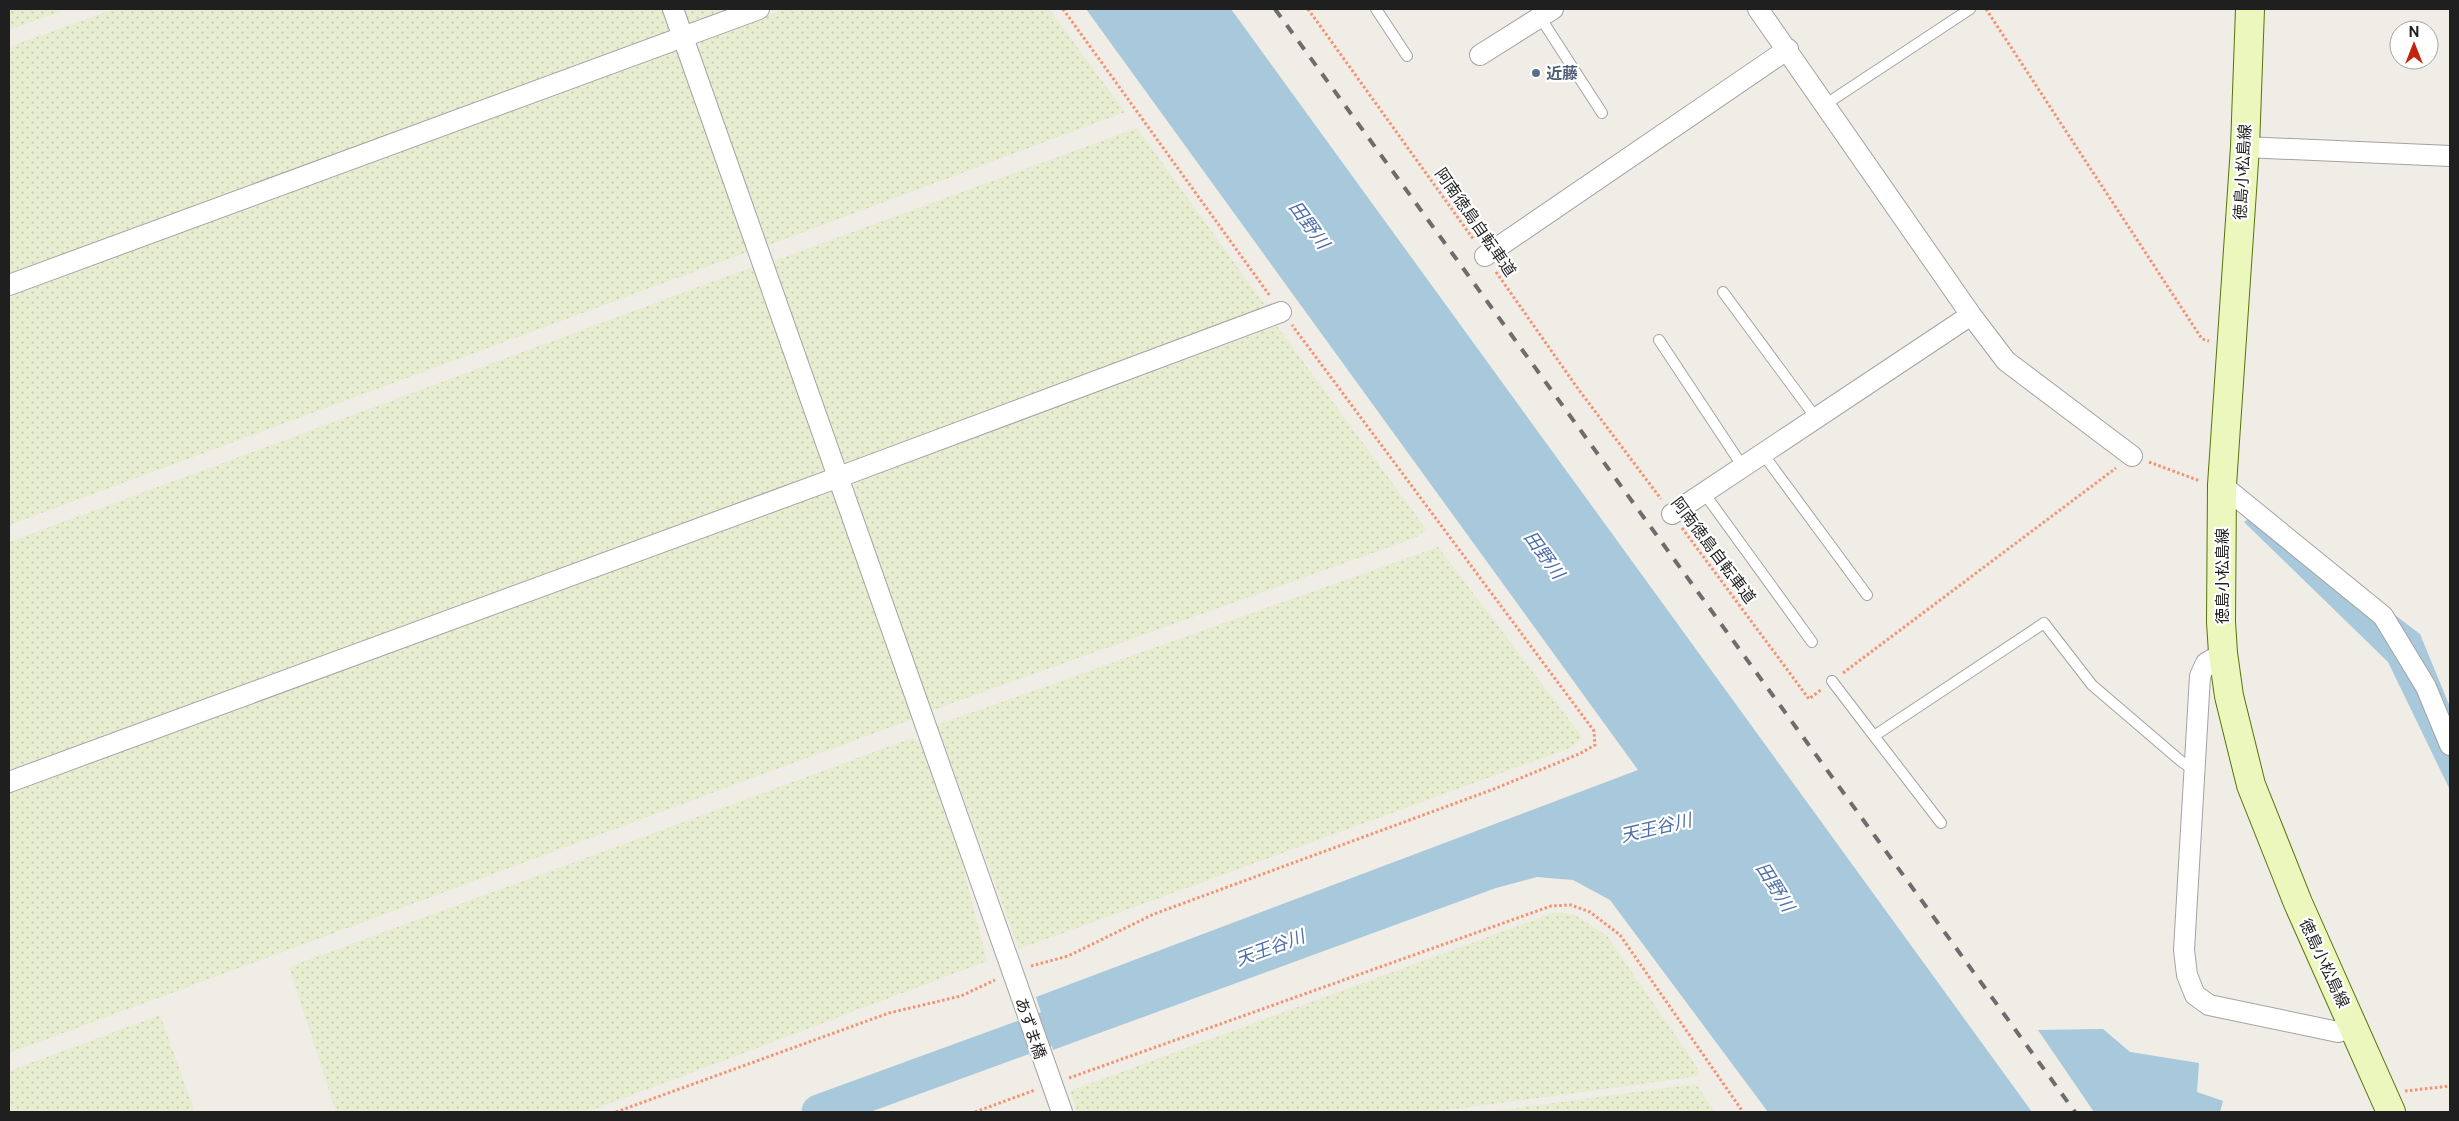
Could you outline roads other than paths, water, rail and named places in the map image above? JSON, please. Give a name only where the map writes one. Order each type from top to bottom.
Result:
[{"type":"main road","name":"徳島小松島線","points":[[2250,9],[2245,147],[2222,485],[2221,622],[2223,652],[2229,696],[2251,785],[2298,903],[2388,1104]]},
{"type":"street","name":"あずま橋","points":[[673,9],[839,477],[1013,978],[1062,1112]]},
{"type":"street","points":[[9,286],[759,9]]},
{"type":"street","points":[[1758,9],[1788,49],[1971,314],[2006,361],[2132,456]]},
{"type":"street","points":[[1480,55],[1546,13]]},
{"type":"street","points":[[1485,256],[1788,49]]},
{"type":"street","points":[[2245,147],[2450,156]]},
{"type":"street","points":[[9,782],[1282,312]]},
{"type":"street","points":[[1672,514],[1971,314]]},
{"type":"street","points":[[2222,485],[2383,616],[2426,687],[2450,745]]},
{"type":"street","points":[[2223,652],[2206,663],[2200,676],[2184,950],[2187,975],[2195,995],[2209,1005],[2338,1032],[2354,1027]]},
{"type":"lane","points":[[1376,9],[1407,56]]},
{"type":"lane","points":[[1826,104],[1970,9]]},
{"type":"lane","points":[[1546,13],[1602,113]]},
{"type":"lane","points":[[1723,292],[1816,418]]},
{"type":"lane","points":[[1659,340],[1743,467]]},
{"type":"lane","points":[[1762,454],[1867,595]]},
{"type":"lane","points":[[1704,493],[1812,642]]},
{"type":"lane","points":[[1874,736],[2044,623],[2092,684],[2182,762],[2194,769]]},
{"type":"lane","points":[[1832,681],[1941,823]]},
{"type":"water","name":"田野川","points":[[1086,9],[1231,9],[2032,1112],[1768,1112],[1610,900],[1573,880],[1537,877],[1496,888],[1053,1050],[1036,997],[1638,770]]},
{"type":"water","points":[[2258,512],[2420,634],[2450,707],[2450,790],[2388,662],[2244,522]]},
{"type":"water","points":[[2103,1029],[2130,1052],[2199,1063],[2197,1092],[2223,1101],[2220,1112],[2094,1112],[2038,1030]]},
{"type":"waterway","name":"天王谷川","points":[[819,1112],[1090,1013]]},
{"type":"railway","points":[[1275,9],[2075,1112]]},
{"type":"place","name":"近藤","points":[[1536,73]]}]
